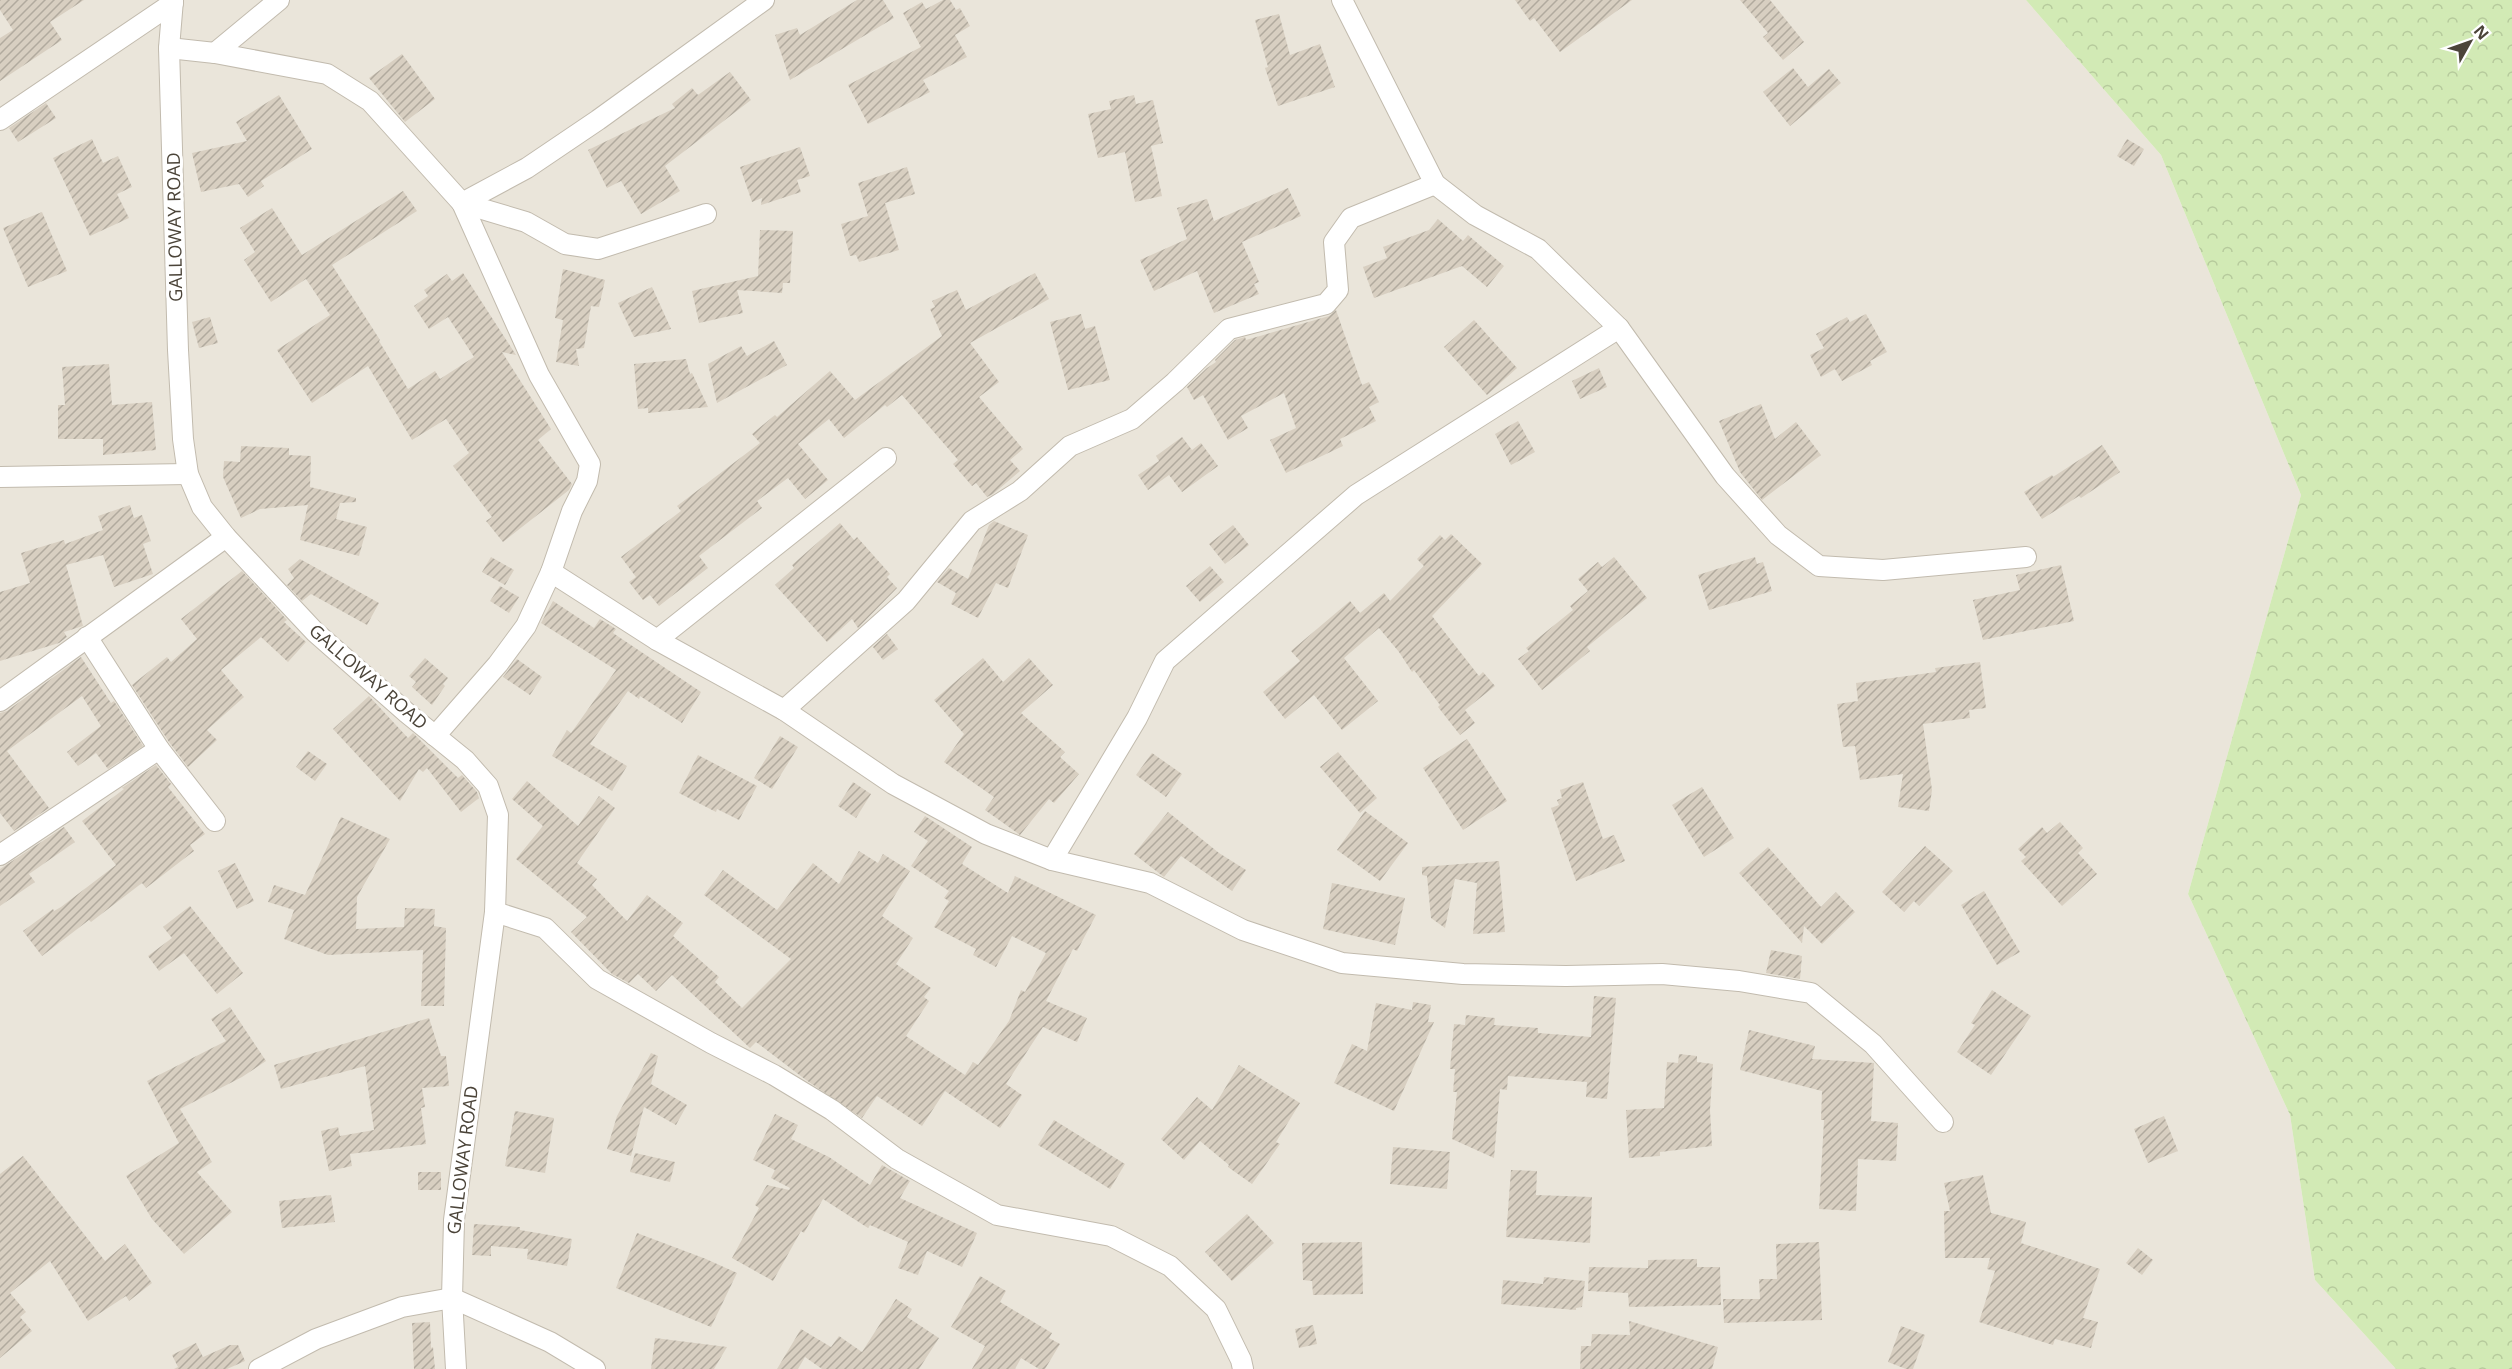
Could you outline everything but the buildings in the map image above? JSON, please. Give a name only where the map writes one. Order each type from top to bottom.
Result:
[{"type":"street","points":[[215,53],[279,0]]},
{"type":"street","points":[[462,203],[536,162],[764,0]]},
{"type":"street","points":[[1342,0],[1435,184],[1475,215],[1538,249],[1619,328],[1725,476],[1778,535],[1819,566],[1883,570],[2026,557]]},
{"type":"street","points":[[0,120],[173,2]]},
{"type":"street","name":"GALLOWAY ROAD","points":[[173,2],[169,48],[179,361],[183,439],[188,474],[202,507],[226,537],[315,632],[435,736],[465,759],[488,786],[498,815],[495,912],[454,1221],[452,1298],[456,1369]]},
{"type":"street","points":[[169,48],[215,53],[327,74],[370,101],[462,203],[540,375],[590,464],[587,481],[572,511],[551,572],[526,626],[498,664],[435,736]]},
{"type":"street","points":[[784,710],[906,601],[972,521],[1020,491],[1070,446],[1132,419],[1175,382],[1229,329],[1326,304],[1338,290],[1334,242],[1351,218],[1435,184]]},
{"type":"street","points":[[462,203],[526,222],[565,244],[598,249],[706,214]]},
{"type":"street","points":[[1052,860],[1137,718],[1165,661],[1356,495],[1619,328]]},
{"type":"street","points":[[657,640],[886,458]]},
{"type":"street","points":[[0,477],[188,474]]},
{"type":"street","points":[[0,701],[226,537]]},
{"type":"street","points":[[551,572],[657,640],[784,710],[893,784],[986,834],[1052,860],[1150,883],[1243,930],[1342,963],[1463,974],[1566,976],[1662,974],[1740,981],[1811,993],[1874,1044],[1943,1122]]},
{"type":"street","points":[[87,637],[159,749],[215,820]]},
{"type":"street","points":[[0,855],[159,749]]},
{"type":"street","points":[[495,912],[545,928],[597,978],[832,1110],[897,1160],[997,1215],[1111,1236],[1170,1266],[1216,1309],[1241,1360],[1243,1369]]},
{"type":"street","points":[[259,1369],[316,1339],[402,1307],[452,1298],[550,1342],[595,1369]]},
{"type":"shaded area","points":[[0,0],[2026,0],[2161,155],[2301,495],[2188,894],[2290,1115],[2315,1280],[2396,1369],[0,1369]]},
{"type":"green space","points":[[2026,0],[2512,0],[2512,1369],[2396,1369],[2315,1280],[2290,1115],[2188,894],[2301,495],[2161,155]]}]
